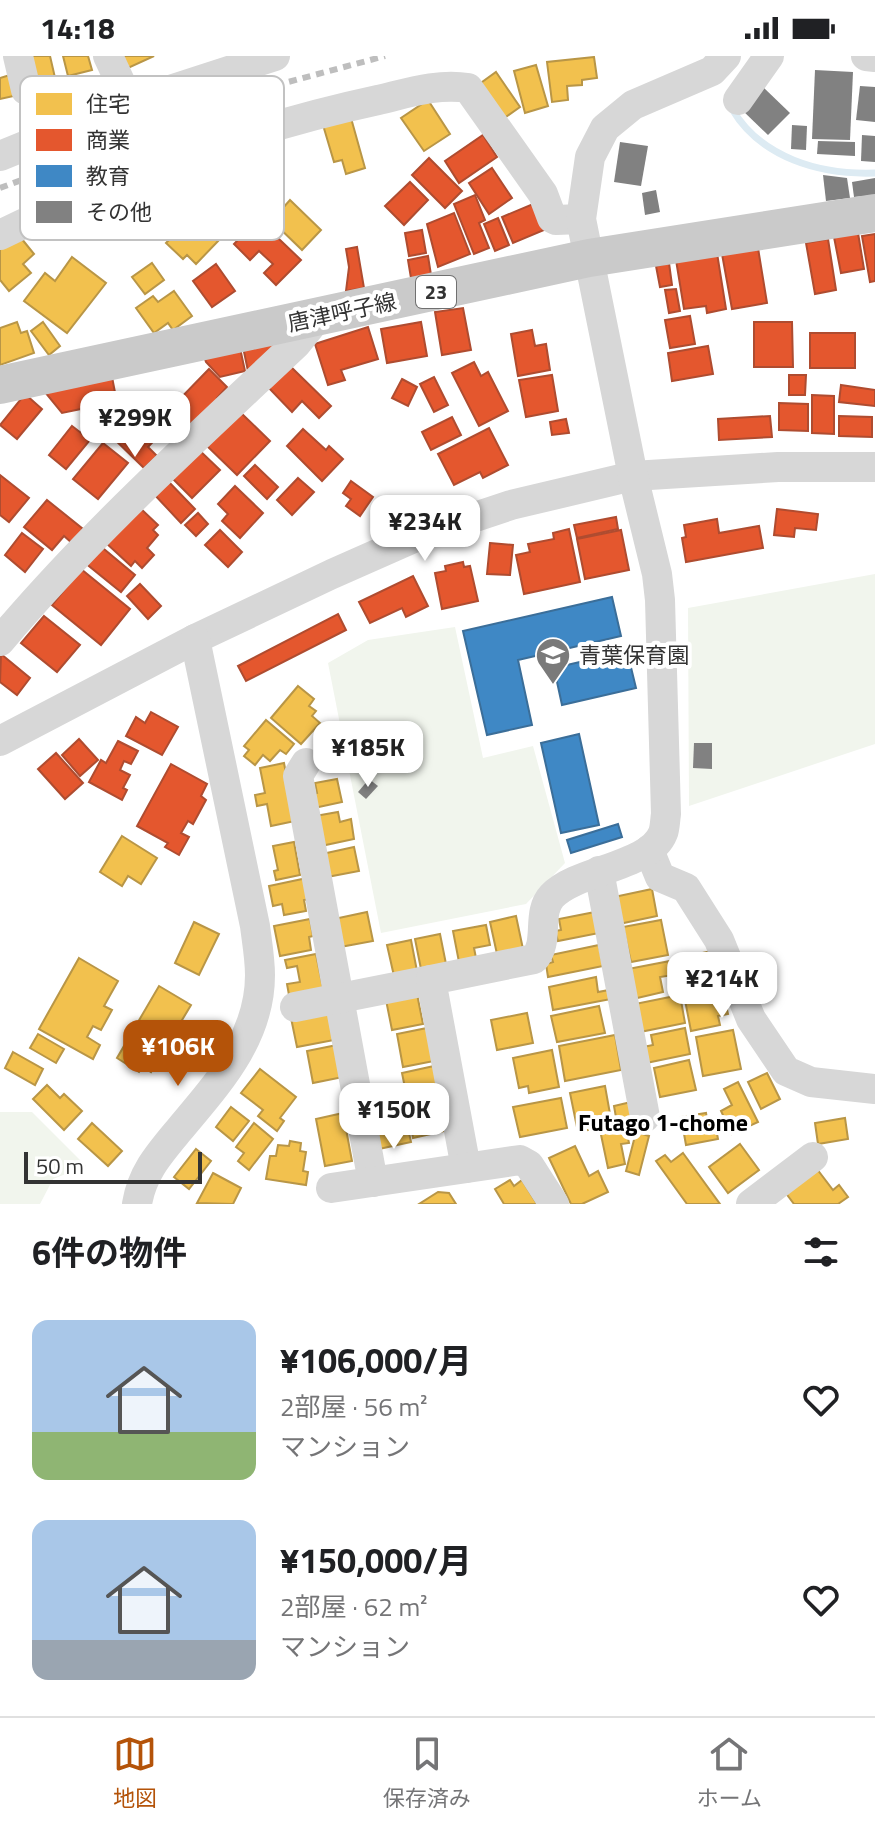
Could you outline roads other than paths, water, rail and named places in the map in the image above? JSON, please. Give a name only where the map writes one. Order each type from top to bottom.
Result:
[{"type":"main road","name":"唐津呼子線","points":[[0,385],[589,258],[875,213]]},
{"type":"street","points":[[18,56],[23,76]]},
{"type":"street","points":[[108,56],[117,76]]},
{"type":"street","points":[[187,76],[208,66],[275,56]]},
{"type":"street","points":[[295,1007],[534,959],[542,951],[544,914],[551,897],[573,881],[649,850],[663,834],[666,814],[657,574],[633,476],[581,219],[590,157],[605,128],[633,105],[712,71],[726,56]]},
{"type":"street","points":[[738,100],[769,56]]},
{"type":"street","points":[[866,56],[875,57]]},
{"type":"street","points":[[284,125],[349,106],[448,85],[468,88],[543,194],[552,218],[581,219]]},
{"type":"street","points":[[0,156],[20,148]]},
{"type":"street","points":[[0,235],[20,226]]},
{"type":"street","points":[[0,641],[47,585],[108,522],[296,344],[317,318]]},
{"type":"street","points":[[0,741],[195,639],[332,574],[418,536],[511,505],[633,476],[778,467],[875,467]]},
{"type":"street","points":[[137,1204],[141,1184],[152,1162],[227,1071],[241,1048],[252,1023],[258,997],[260,974],[255,926],[195,639]]},
{"type":"street","points":[[306,763],[298,776],[340,998],[394,1188]]},
{"type":"street","points":[[649,850],[660,877],[686,888],[719,940],[751,1019],[786,1071],[811,1082],[875,1089]]},
{"type":"street","points":[[599,871],[645,1117]]},
{"type":"street","points":[[431,980],[466,1168]]},
{"type":"street","points":[[768,1199],[813,1157]]},
{"type":"street","points":[[331,1188],[394,1188],[466,1168],[520,1160],[529,1165],[554,1204]]},
{"type":"waterway","points":[[732,109],[759,140],[794,160],[834,171],[875,173]]},
{"type":"railway","points":[[284,83],[385,56]]},
{"type":"railway","points":[[0,188],[20,181]]},
{"type":"place","name":"青葉保育園","points":[[553,686]]},
{"type":"district","name":"Futago 1-chome","points":[[663,1123]]}]
